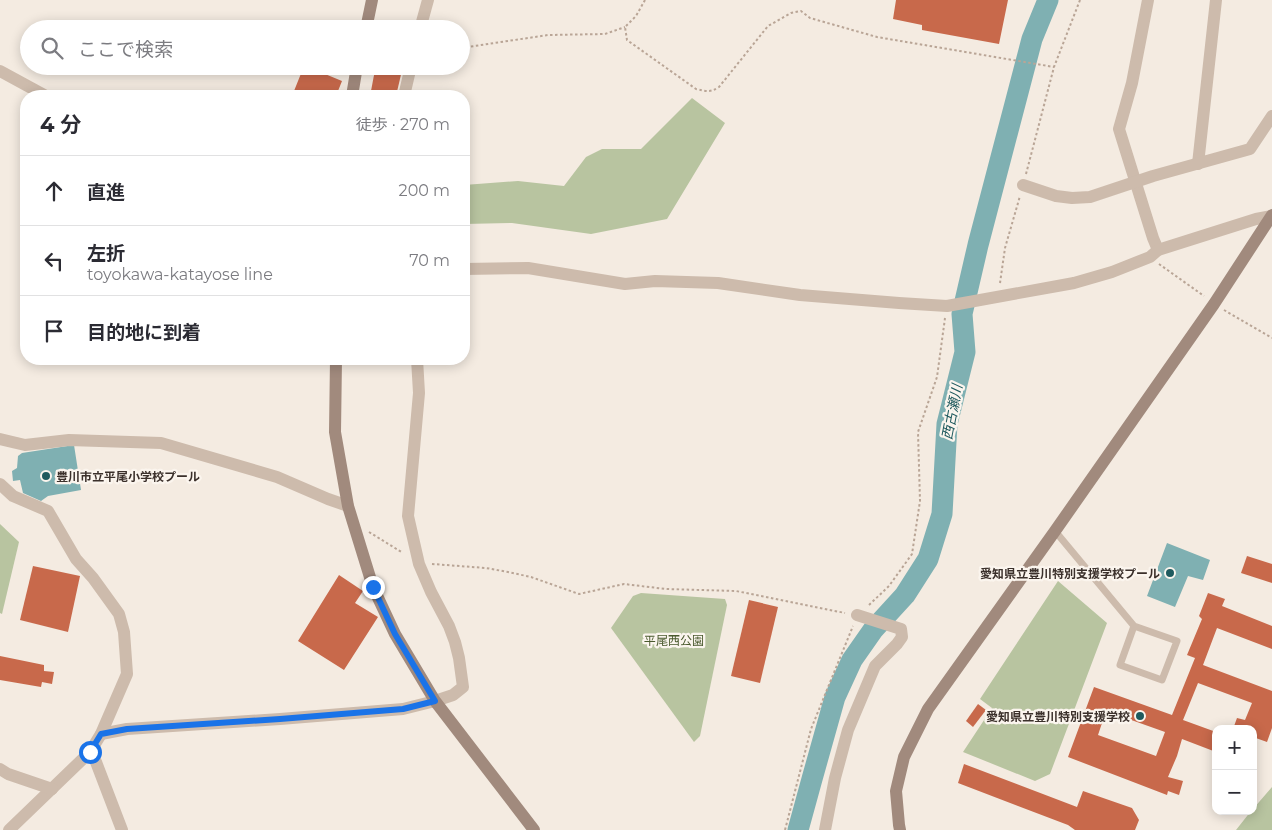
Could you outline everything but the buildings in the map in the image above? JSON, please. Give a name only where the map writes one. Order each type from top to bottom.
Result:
[{"type":"street","points":[[368,20],[372,0]]},
{"type":"street","points":[[422,20],[428,0]]},
{"type":"street","points":[[1148,0],[1132,83],[1119,129],[1153,238],[1154,254]]},
{"type":"street","points":[[1198,164],[1216,0]]},
{"type":"street","points":[[0,71],[35,90]]},
{"type":"street","points":[[353,90],[356,75]]},
{"type":"street","points":[[405,90],[409,75]]},
{"type":"street","points":[[1023,185],[1056,196],[1072,198],[1090,197],[1152,176],[1250,149],[1272,116]]},
{"type":"street","points":[[470,269],[528,268],[625,284],[655,281],[718,284],[800,296],[947,306],[1074,283],[1112,272],[1154,254],[1256,219],[1272,216]]},
{"type":"street","points":[[900,830],[896,791],[904,756],[928,709],[1214,304],[1272,216]]},
{"type":"street","points":[[336,365],[335,432],[348,506],[373,587],[395,634],[435,701],[534,830]]},
{"type":"street","points":[[101,734],[127,729],[403,709],[453,695],[462,687],[455,642],[419,564],[408,516],[419,393],[417,365]]},
{"type":"street","points":[[0,439],[25,445],[69,440],[161,443],[277,477],[348,506]]},
{"type":"street","points":[[0,484],[13,496],[48,511],[76,559],[119,614],[124,632],[127,674],[101,734],[90,752],[9,830]]},
{"type":"street","points":[[825,830],[835,778],[848,730],[875,666],[898,644],[902,637],[901,630],[857,616]]},
{"type":"street","points":[[90,752],[96,762],[122,830]]},
{"type":"street","points":[[0,769],[8,774],[52,790]]},
{"type":"lane","points":[[1055,531],[1134,626],[1177,641],[1162,680],[1120,665],[1134,626]]},
{"type":"path","points":[[470,47],[548,35],[605,34],[625,28],[636,16],[645,0]]},
{"type":"path","points":[[999,297],[1005,248],[1054,67],[1080,0]]},
{"type":"path","points":[[625,28],[627,40],[696,89],[713,92],[768,26],[791,13],[801,11],[810,18],[877,37],[1054,67]]},
{"type":"path","points":[[1154,254],[1214,304],[1272,338]]},
{"type":"path","points":[[785,830],[812,729],[857,616],[889,586],[912,554],[920,501],[918,432],[937,377],[947,306]]},
{"type":"path","points":[[355,531],[370,532],[419,564],[486,568],[508,572],[579,594],[624,584],[666,589],[736,592],[857,616]]},
{"type":"green space","points":[[692,98],[725,123],[667,219],[591,234],[512,223],[470,224],[470,185],[518,181],[564,186],[586,157],[602,149],[641,149]]},
{"type":"green space","points":[[0,524],[19,542],[2,614],[0,613]]},
{"type":"green space","points":[[1058,581],[1107,623],[1050,774],[1035,781],[963,752],[992,708],[980,699]]},
{"type":"green space","name":"平尾西公園","points":[[641,593],[725,599],[727,605],[700,736],[694,742],[611,628],[633,596]]},
{"type":"green space","points":[[1272,787],[1272,830],[1236,830],[1248,815],[1257,815],[1257,804]]},
{"type":"water","name":"豊川市立平尾小学校プール","points":[[74,445],[81,490],[48,496],[41,501],[23,493],[20,480],[13,481],[12,471],[17,468],[18,456],[22,453]]},
{"type":"water","points":[[1167,543],[1210,560],[1203,580],[1188,576],[1175,607],[1147,596]]},
{"type":"waterway","name":"西古瀬川","points":[[798,830],[835,697],[852,660],[873,630],[905,595],[928,559],[942,514],[947,424],[965,352],[962,314],[978,245],[1032,39],[1048,0]]},
{"type":"place","name":"豊川市立平尾小学校プール","points":[[46,476]]},
{"type":"place","name":"愛知県立豊川特別支援学校プール","points":[[1170,573]]},
{"type":"place","name":"愛知県立豊川特別支援学校","points":[[1140,716]]},
{"type":"route","points":[[90,752],[101,734],[127,729],[403,709],[435,701],[395,634],[373,587]]}]
